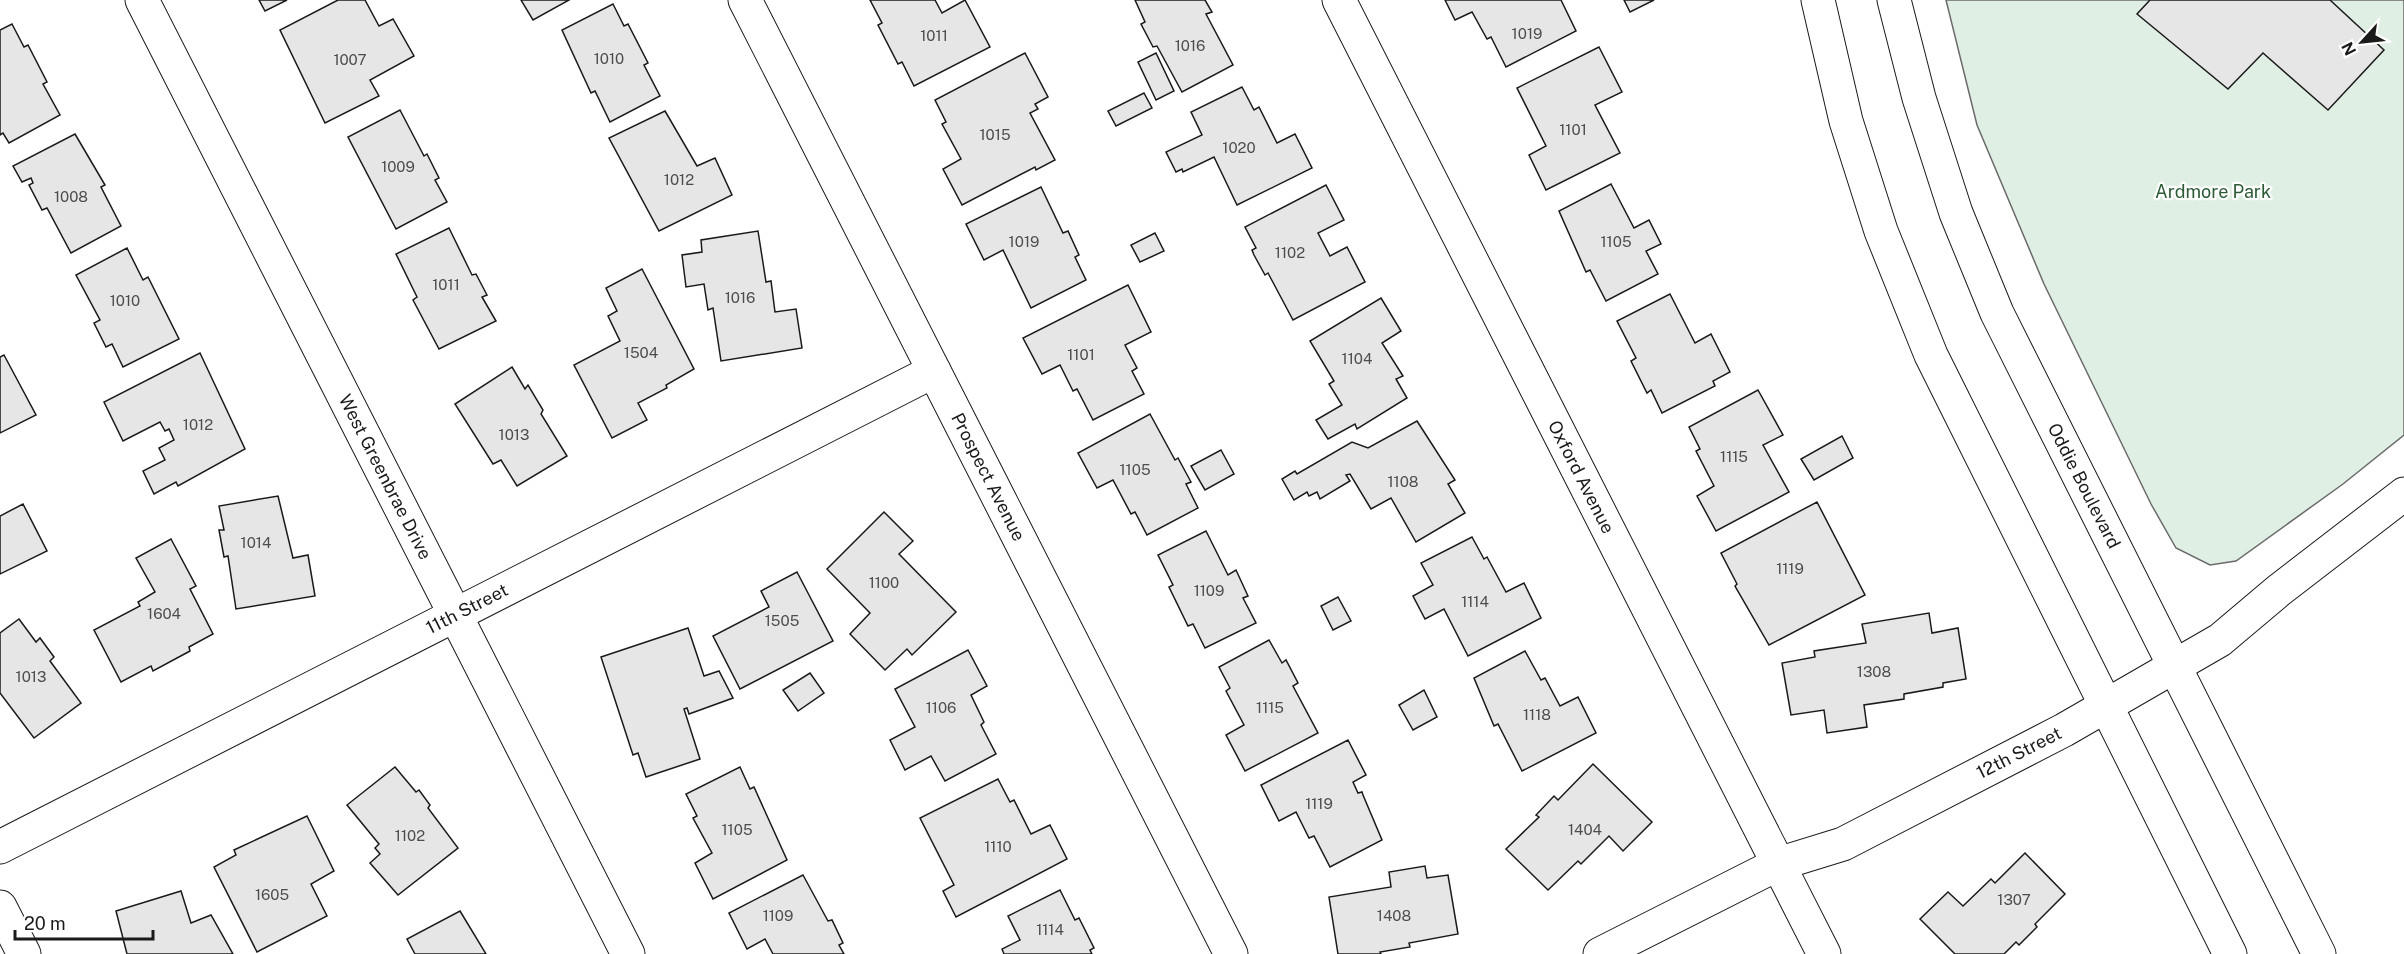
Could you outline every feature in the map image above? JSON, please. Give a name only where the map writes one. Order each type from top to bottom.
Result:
[{"type":"street","name":"West Greenbrae Drive","points":[[142,0],[628,954]]},
{"type":"street","name":"Prospect Avenue","points":[[746,0],[1231,954]]},
{"type":"street","name":"Oxford Avenue","points":[[1339,0],[1824,954]]},
{"type":"street","points":[[1818,0],[1846,121],[1881,231],[1931,355],[2230,954]]},
{"type":"street","name":"Oddie Boulevard","points":[[1894,0],[1918,98],[1956,213],[1997,314],[2319,954]]},
{"type":"street","name":"11th Street","points":[[0,848],[934,371]]},
{"type":"street","name":"12th Street","points":[[1600,954],[1778,864],[1843,844],[2064,730],[2220,640],[2278,591],[2404,494]]},
{"type":"street","points":[[0,907],[24,954]]},
{"type":"green space","name":"Ardmore Park","points":[[1946,0],[2404,0],[2404,435],[2343,484],[2236,561],[2210,565],[2176,548],[2151,504],[2044,284],[1977,125]]},
{"type":"building","points":[[259,0],[287,0],[265,11]]},
{"type":"building","points":[[338,0],[365,0],[379,26],[393,19],[414,56],[370,80],[379,96],[325,123],[280,30]]},
{"type":"building","points":[[521,0],[569,0],[533,20]]},
{"type":"building","points":[[870,0],[935,0],[942,13],[965,0],[990,47],[914,86],[902,62],[898,64],[878,25],[882,23]]},
{"type":"building","points":[[1135,0],[1205,0],[1212,12],[1206,14],[1233,65],[1182,92],[1157,46],[1153,47],[1141,24],[1145,22]]},
{"type":"building","points":[[1445,0],[1561,0],[1576,31],[1506,67],[1491,37],[1487,39],[1472,12],[1455,20]]},
{"type":"building","points":[[1624,0],[1654,0],[1630,12]]},
{"type":"building","points":[[2150,0],[2330,0],[2384,50],[2328,110],[2263,53],[2228,89],[2137,14]]},
{"type":"building","points":[[613,4],[624,26],[628,24],[648,63],[644,65],[660,96],[610,122],[595,91],[591,93],[562,30]]},
{"type":"building","points":[[12,24],[24,47],[28,45],[47,82],[43,84],[60,115],[9,143],[3,133],[0,135],[0,30]]},
{"type":"building","points":[[1599,47],[1622,92],[1595,105],[1620,153],[1546,190],[1529,155],[1546,146],[1517,88]]},
{"type":"building","points":[[1025,53],[1048,97],[1035,104],[1038,109],[1030,113],[1055,160],[1036,170],[1035,167],[962,205],[943,169],[961,159],[942,124],[946,122],[935,100]]},
{"type":"building","points":[[1156,53],[1174,91],[1156,100],[1138,62]]},
{"type":"building","points":[[1242,87],[1254,110],[1259,107],[1277,143],[1295,134],[1312,168],[1237,205],[1214,157],[1183,172],[1182,169],[1176,172],[1166,152],[1202,135],[1191,112]]},
{"type":"building","points":[[1144,93],[1152,108],[1116,126],[1108,111]]},
{"type":"building","points":[[400,110],[424,156],[427,154],[439,178],[435,180],[447,202],[396,229],[348,137]]},
{"type":"building","points":[[665,111],[697,166],[715,158],[732,195],[659,231],[609,138]]},
{"type":"building","points":[[75,134],[105,185],[101,187],[121,226],[71,253],[47,208],[42,210],[29,185],[33,183],[31,178],[22,182],[13,166]]},
{"type":"building","points":[[1611,184],[1634,228],[1649,220],[1661,244],[1646,251],[1658,274],[1606,301],[1590,270],[1586,272],[1559,211]]},
{"type":"building","points":[[1326,185],[1344,220],[1318,233],[1330,256],[1347,247],[1365,282],[1293,320],[1268,273],[1265,275],[1254,255],[1252,250],[1256,248],[1245,227]]},
{"type":"building","points":[[1041,187],[1063,233],[1068,231],[1079,255],[1075,257],[1086,280],[1031,308],[1003,250],[984,260],[966,224]]},
{"type":"building","points":[[449,228],[472,275],[476,274],[487,295],[482,297],[496,321],[439,349],[413,300],[417,297],[396,254]]},
{"type":"building","points":[[758,231],[766,282],[771,281],[775,312],[796,309],[802,348],[721,361],[713,308],[708,310],[704,284],[686,287],[682,255],[702,252],[701,240]]},
{"type":"building","points":[[1155,233],[1164,251],[1140,262],[1131,245]]},
{"type":"building","points":[[127,248],[143,280],[148,277],[179,339],[123,367],[112,344],[106,347],[94,323],[100,320],[76,275]]},
{"type":"building","points":[[642,269],[694,369],[666,385],[667,388],[638,403],[647,420],[612,438],[574,365],[620,341],[608,316],[617,311],[606,288]]},
{"type":"building","points":[[1128,285],[1151,332],[1125,345],[1137,368],[1132,371],[1144,394],[1093,420],[1077,389],[1073,391],[1060,365],[1042,374],[1023,338]]},
{"type":"building","points":[[1670,294],[1695,343],[1711,334],[1730,372],[1713,381],[1715,386],[1662,413],[1651,390],[1647,393],[1631,361],[1636,358],[1617,321]]},
{"type":"building","points":[[1381,298],[1401,331],[1382,343],[1403,376],[1396,379],[1407,398],[1357,429],[1355,424],[1328,439],[1316,420],[1342,405],[1329,384],[1334,381],[1310,341]]},
{"type":"building","points":[[200,353],[245,449],[178,486],[176,482],[154,494],[143,471],[165,460],[159,448],[174,440],[169,429],[165,431],[160,422],[123,441],[104,402]]},
{"type":"building","points":[[4,355],[36,415],[0,433],[0,357]]},
{"type":"building","points":[[512,367],[525,389],[528,385],[543,410],[541,414],[567,456],[517,486],[501,460],[493,464],[455,404]]},
{"type":"building","points":[[1758,390],[1783,435],[1763,445],[1789,492],[1716,531],[1697,496],[1714,486],[1696,451],[1700,449],[1689,427]]},
{"type":"building","points":[[1150,414],[1175,460],[1178,458],[1191,482],[1186,484],[1198,508],[1147,535],[1135,512],[1131,514],[1113,480],[1097,488],[1078,453]]},
{"type":"building","points":[[1417,421],[1455,480],[1448,484],[1465,513],[1416,542],[1391,498],[1371,509],[1350,474],[1346,475],[1350,481],[1320,499],[1317,492],[1309,496],[1307,492],[1294,500],[1282,479],[1295,471],[1297,474],[1352,442],[1368,448]]},
{"type":"building","points":[[1842,436],[1853,458],[1814,480],[1801,459]]},
{"type":"building","points":[[1221,450],[1234,474],[1205,490],[1191,466]]},
{"type":"building","points":[[278,496],[293,558],[308,555],[315,596],[236,609],[228,556],[224,557],[219,530],[224,530],[219,506]]},
{"type":"building","points":[[1817,502],[1865,595],[1769,645],[1735,586],[1737,584],[1721,553]]},
{"type":"building","points":[[23,504],[47,551],[0,574],[0,516]]},
{"type":"building","points":[[884,512],[913,541],[899,554],[956,612],[912,655],[907,649],[885,670],[850,634],[870,613],[827,569]]},
{"type":"building","points":[[1206,531],[1228,575],[1236,570],[1248,596],[1243,598],[1256,623],[1205,648],[1193,624],[1188,626],[1169,587],[1173,585],[1158,555]]},
{"type":"building","points":[[1472,537],[1484,559],[1487,557],[1506,592],[1524,583],[1541,618],[1468,656],[1444,609],[1425,619],[1413,596],[1433,585],[1421,563]]},
{"type":"building","points":[[171,539],[196,586],[190,589],[213,634],[189,647],[190,651],[153,671],[151,666],[121,682],[94,630],[140,606],[138,602],[155,592],[136,558]]},
{"type":"building","points":[[797,572],[833,641],[740,689],[713,636],[769,607],[761,591]]},
{"type":"building","points":[[1338,597],[1351,621],[1333,630],[1321,606]]},
{"type":"building","points":[[1929,613],[1932,633],[1958,628],[1966,679],[1943,683],[1943,687],[1904,694],[1904,699],[1864,705],[1867,727],[1827,733],[1824,710],[1791,715],[1782,663],[1815,657],[1814,651],[1866,643],[1862,624]]},
{"type":"building","points":[[19,619],[36,642],[40,638],[54,657],[50,661],[81,703],[34,738],[0,693],[0,633]]},
{"type":"building","points":[[688,628],[704,676],[719,671],[733,698],[689,714],[687,708],[684,709],[700,759],[646,777],[638,753],[633,755],[601,657]]},
{"type":"building","points":[[1269,640],[1282,663],[1286,660],[1298,683],[1293,686],[1318,733],[1245,771],[1226,735],[1244,725],[1226,691],[1230,688],[1219,667]]},
{"type":"building","points":[[968,650],[987,686],[971,695],[984,722],[981,725],[996,754],[945,781],[931,756],[905,770],[890,740],[915,727],[895,689]]},
{"type":"building","points":[[1525,651],[1541,680],[1545,678],[1560,706],[1578,697],[1596,733],[1522,771],[1498,724],[1494,726],[1474,678]]},
{"type":"building","points":[[810,673],[824,693],[798,711],[783,690]]},
{"type":"building","points":[[1424,690],[1437,717],[1413,730],[1399,705]]},
{"type":"building","points":[[1348,740],[1366,775],[1353,782],[1358,793],[1362,792],[1382,840],[1330,867],[1314,836],[1309,838],[1296,812],[1279,821],[1261,785]]},
{"type":"building","points":[[1593,764],[1652,822],[1623,851],[1609,836],[1581,864],[1578,861],[1548,890],[1506,849],[1539,817],[1536,815],[1554,796],[1558,800]]},
{"type":"building","points":[[395,767],[416,792],[419,790],[430,805],[428,808],[458,848],[398,895],[370,863],[380,854],[375,848],[379,844],[347,805]]},
{"type":"building","points":[[740,767],[750,789],[754,787],[787,860],[713,899],[695,863],[712,853],[693,818],[697,816],[686,794]]},
{"type":"building","points":[[998,779],[1010,802],[1014,800],[1031,834],[1050,825],[1067,859],[956,917],[943,891],[954,885],[920,818]]},
{"type":"building","points":[[307,816],[334,871],[311,884],[327,916],[257,952],[214,867],[236,855],[234,850]]},
{"type":"building","points":[[2025,853],[2065,894],[2035,924],[2037,927],[2019,945],[2016,942],[2004,954],[1955,954],[1920,919],[1948,892],[1963,906],[1991,879],[1995,883]]},
{"type":"building","points":[[1425,866],[1427,878],[1448,875],[1458,934],[1409,943],[1410,947],[1380,952],[1381,954],[1338,954],[1329,897],[1391,887],[1389,872]]},
{"type":"building","points":[[803,875],[828,921],[832,920],[843,943],[839,945],[844,954],[773,954],[765,939],[747,949],[729,913]]},
{"type":"building","points":[[1060,890],[1075,920],[1079,918],[1094,948],[1090,950],[1092,954],[1004,954],[1002,949],[1020,940],[1008,916]]},
{"type":"building","points":[[181,891],[191,923],[211,915],[233,954],[127,954],[116,911]]},
{"type":"building","points":[[460,911],[486,954],[415,954],[407,939]]}]
